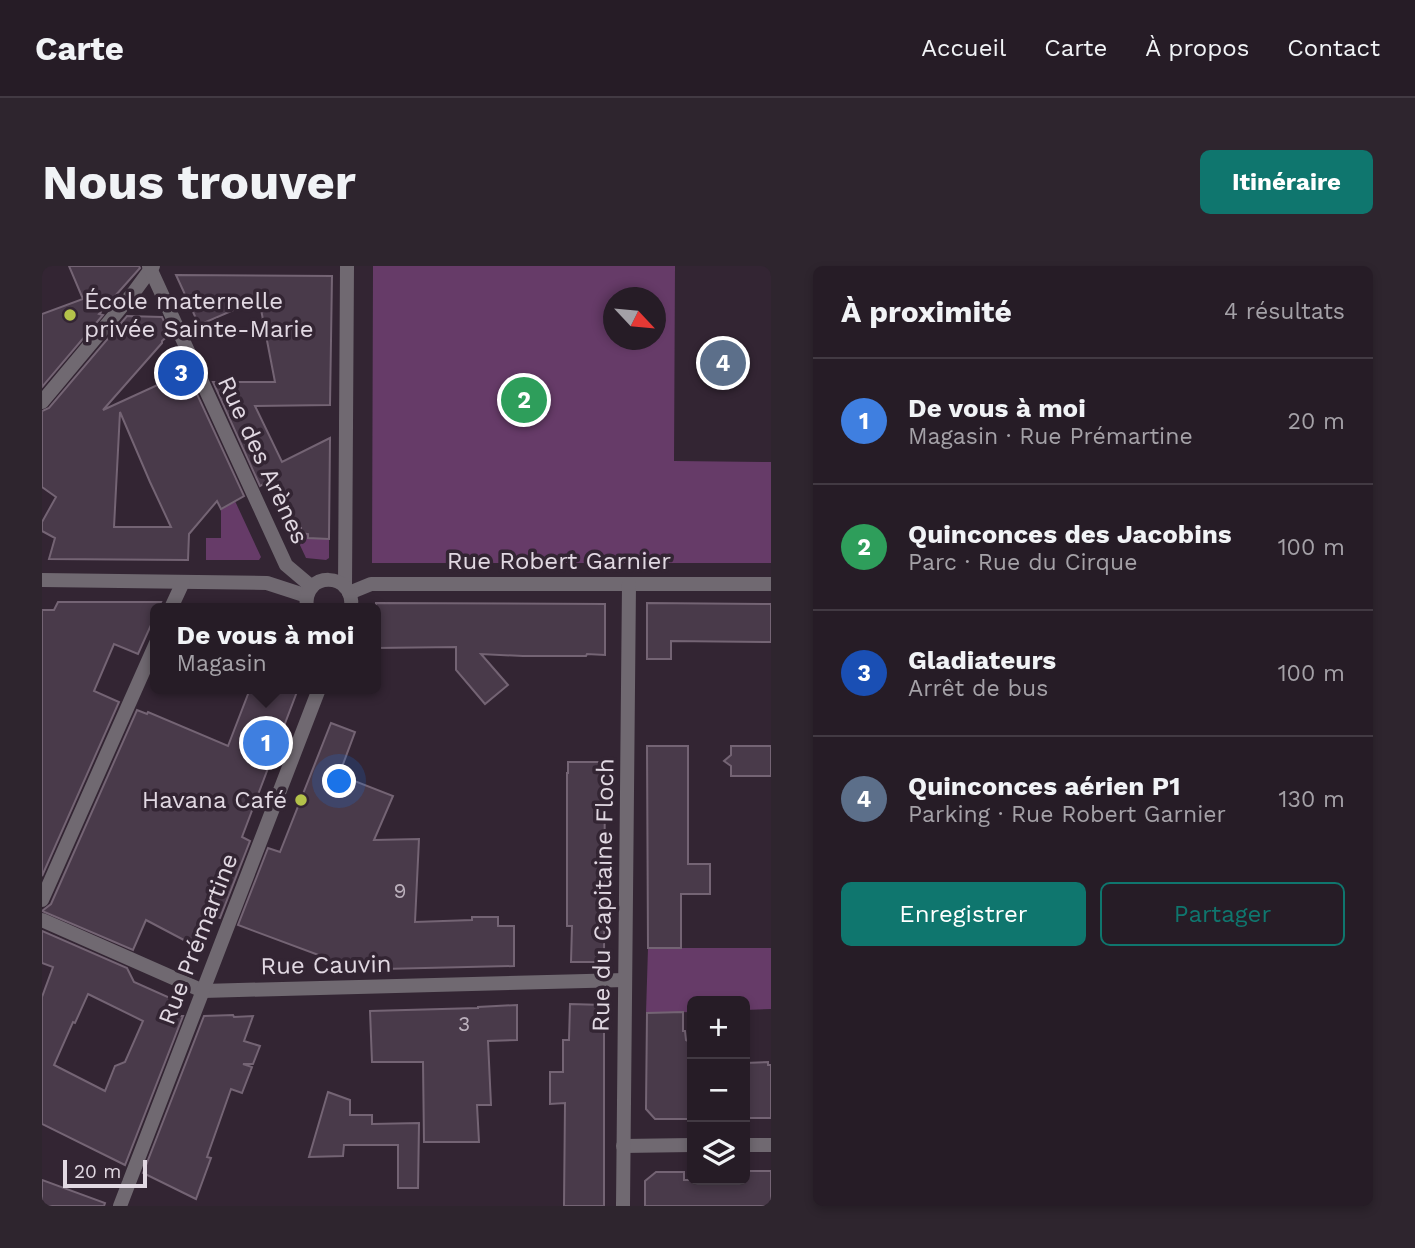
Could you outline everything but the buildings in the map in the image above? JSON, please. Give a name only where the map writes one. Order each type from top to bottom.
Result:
[{"type":"street","points":[[347,266],[347,590],[352,603]]},
{"type":"street","points":[[42,402],[134,292],[151,267]]},
{"type":"street","name":"Rue des Arènes","points":[[151,267],[286,565],[309,597]]},
{"type":"street","name":"Rue Robert Garnier","points":[[42,580],[267,583],[309,597],[320,581],[331,580],[347,590],[371,584],[771,584]]},
{"type":"street","points":[[173,603],[183,582]]},
{"type":"street","name":"Rue du Capitaine Floch","points":[[623,1206],[629,584]]},
{"type":"street","points":[[42,900],[150,657]]},
{"type":"street","name":"Rue Prémartine","points":[[120,1206],[317,694]]},
{"type":"street","name":"Rue Cauvin","points":[[42,920],[203,991],[625,980]]},
{"type":"street","points":[[750,1145],[771,1145]]},
{"type":"street","points":[[624,1146],[687,1146]]},
{"type":"shaded area","points":[[373,266],[675,266],[674,461],[771,462],[771,563],[372,563]]},
{"type":"shaded area","points":[[235,501],[261,557],[259,560],[206,560],[206,538],[221,538],[221,509]]},
{"type":"shaded area","points":[[292,528],[301,528],[301,533],[308,534],[308,538],[329,539],[329,558],[306,558]]},
{"type":"shaded area","points":[[648,948],[771,948],[771,1009],[750,1010],[750,996],[687,996],[687,1012],[646,1013]]},
{"type":"place","name":"École maternelle privée Sainte-Marie","points":[[70,315]]},
{"type":"place","name":"Quinconces aérien P1","points":[[723,363]]},
{"type":"place","name":"Gladiateurs","points":[[181,373]]},
{"type":"place","name":"Quinconces des Jacobins","points":[[524,400]]},
{"type":"place","name":"De vous à moi","points":[[266,743]]},
{"type":"place","name":"Havana Café","points":[[301,800]]}]
